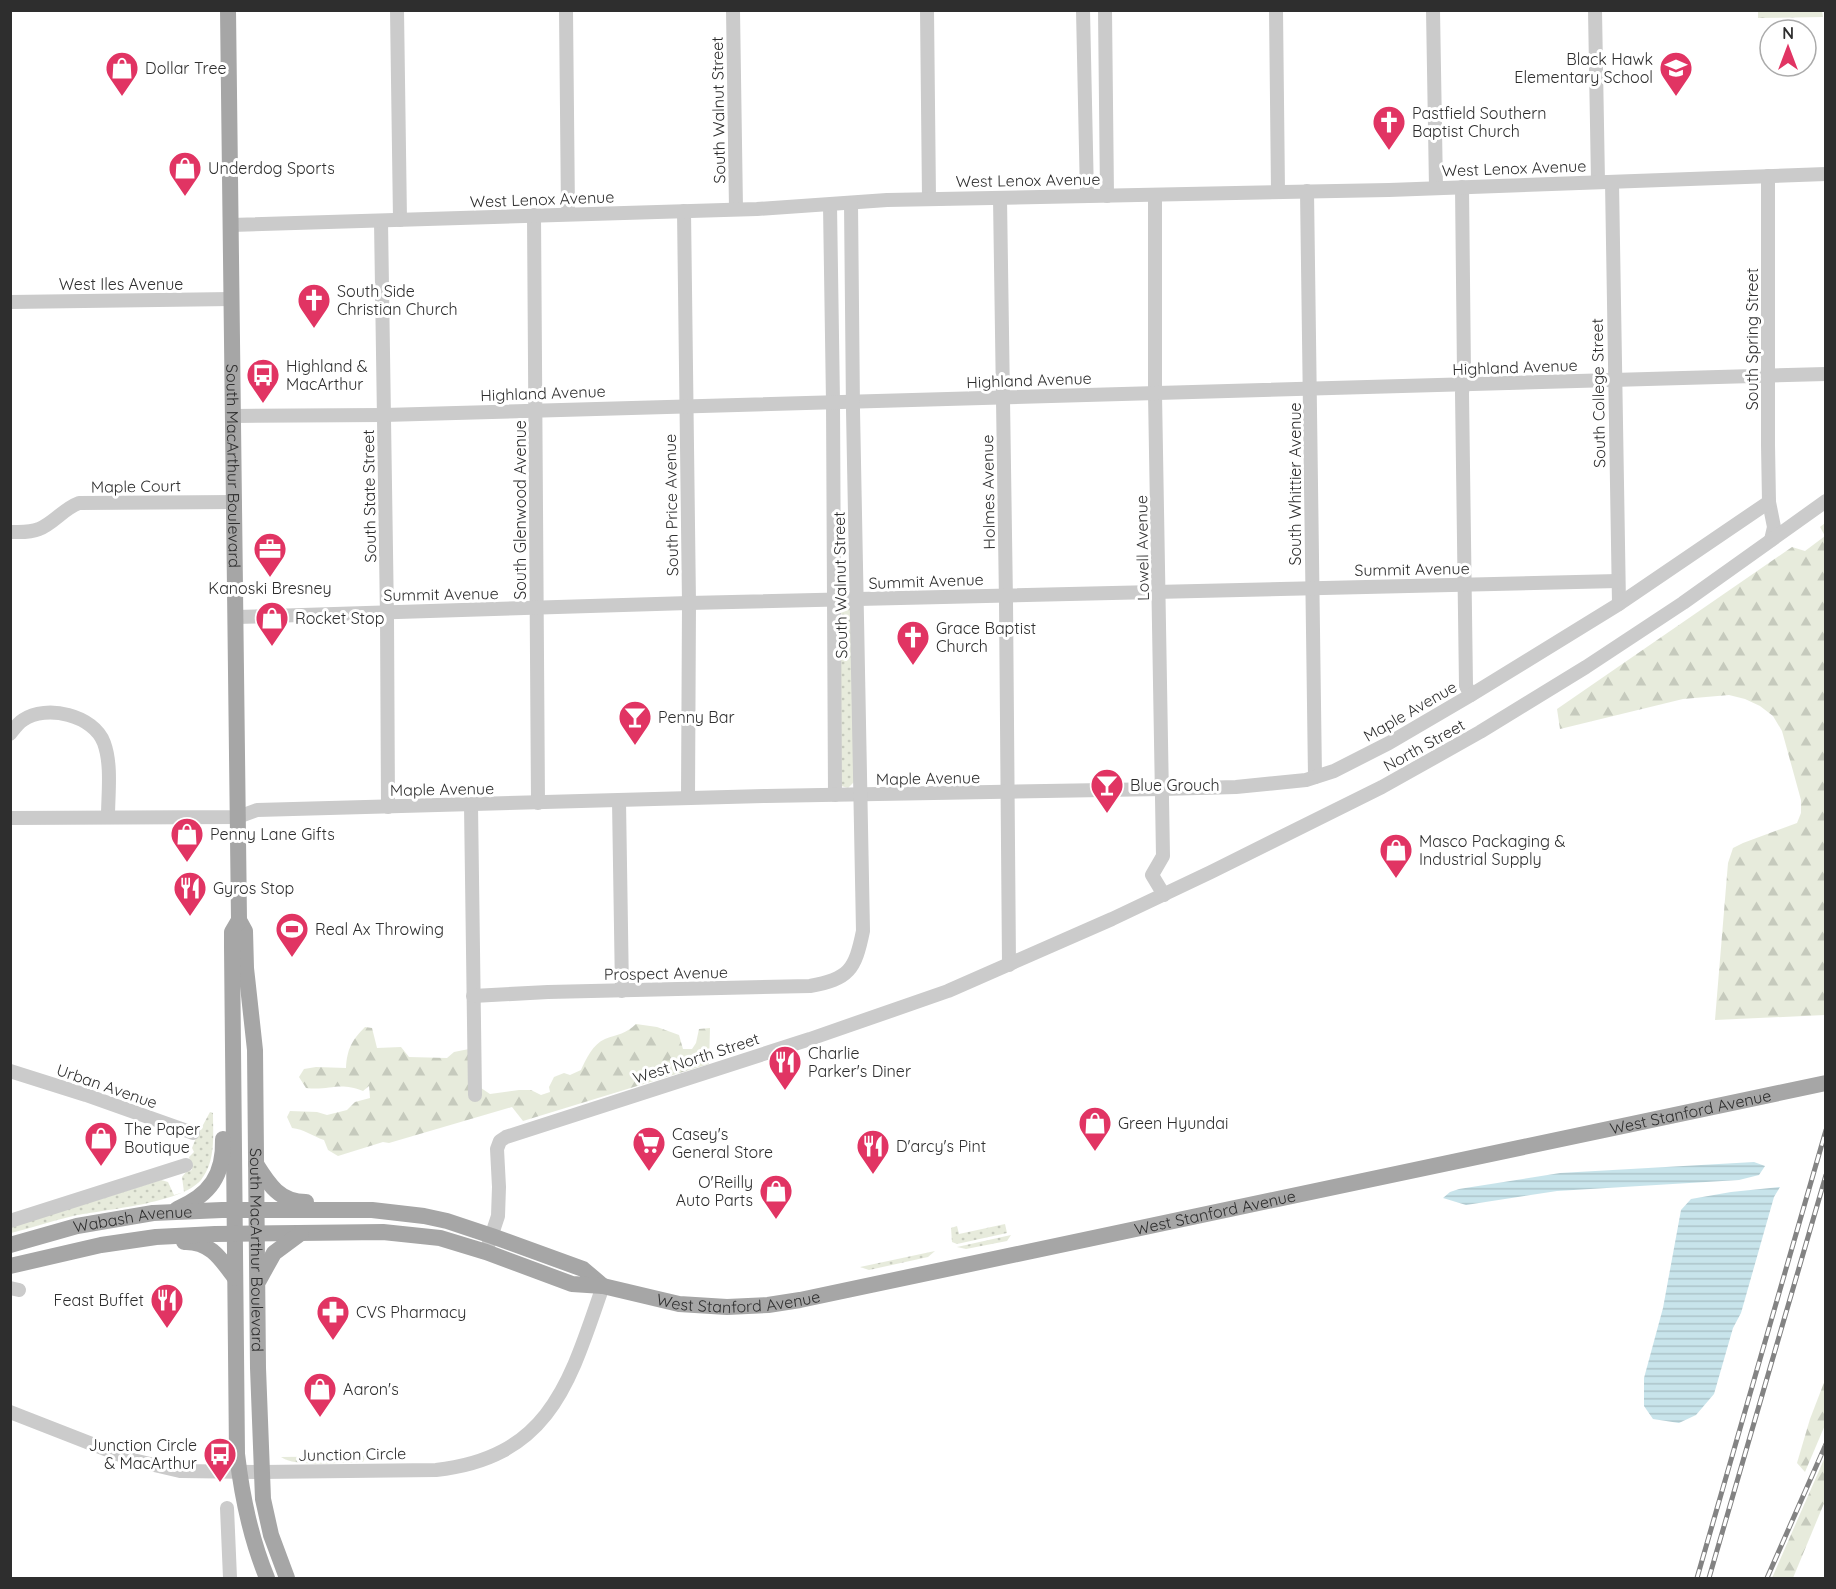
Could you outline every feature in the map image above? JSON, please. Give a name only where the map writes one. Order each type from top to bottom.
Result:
[{"type":"main road","name":"South MacArthur Boulevard","points":[[228,10],[238,817],[238,920],[232,932],[236,1442],[249,1524],[267,1578]]},
{"type":"main road","name":"South MacArthur Boulevard","points":[[238,920],[245,931],[246,968],[255,1050],[263,1499],[271,1535],[287,1578]]},
{"type":"main road","points":[[157,1213],[190,1204],[199,1198],[218,1174],[223,1149],[222,1091],[233,1062]]},
{"type":"main road","name":"West Stanford Avenue","points":[[257,1233],[383,1232],[413,1234],[440,1238],[486,1252],[572,1284],[603,1286],[661,1300],[708,1306],[784,1303],[1826,1083]]},
{"type":"main road","points":[[256,1164],[272,1188],[290,1200],[352,1202],[365,1209]]},
{"type":"main road","name":"West Stanford Avenue","points":[[257,1210],[365,1209],[447,1221],[583,1269],[603,1286]]},
{"type":"main road","name":"Wabash Avenue","points":[[10,1245],[77,1226],[157,1213],[257,1210]]},
{"type":"main road","name":"Wabash Avenue","points":[[10,1266],[77,1250],[156,1237],[257,1233]]},
{"type":"main road","points":[[258,1283],[274,1253],[302,1233]]},
{"type":"main road","points":[[77,1250],[96,1255],[148,1246],[197,1242],[214,1251],[235,1278]]},
{"type":"street","points":[[397,10],[400,220]]},
{"type":"street","points":[[566,10],[568,214]]},
{"type":"street","name":"South Walnut Street","points":[[733,10],[736,209]]},
{"type":"street","points":[[927,10],[929,194]]},
{"type":"street","points":[[1083,10],[1087,196]]},
{"type":"street","points":[[1105,10],[1107,196]]},
{"type":"street","points":[[1276,10],[1278,192]]},
{"type":"street","points":[[1433,10],[1436,188]]},
{"type":"street","points":[[1595,10],[1598,182]]},
{"type":"street","name":"West Lenox Avenue","points":[[231,225],[830,205],[929,194],[1000,198],[1155,195],[1826,174]]},
{"type":"street","name":"South Spring Street","points":[[1768,176],[1769,502],[1773,519],[1771,540]]},
{"type":"street","name":"South College Street","points":[[1612,182],[1619,604]]},
{"type":"street","points":[[1462,187],[1464,584],[1466,686],[1471,695]]},
{"type":"street","name":"South Whittier Avenue","points":[[1307,191],[1315,777]]},
{"type":"street","name":"Lowell Avenue","points":[[1155,195],[1155,393],[1162,856],[1152,875],[1164,895]]},
{"type":"street","name":"Holmes Avenue","points":[[1000,198],[1009,965]]},
{"type":"street","name":"South Walnut Street","points":[[851,203],[863,931],[853,965]]},
{"type":"street","name":"South Walnut Street","points":[[830,205],[835,795]]},
{"type":"street","name":"South Price Avenue","points":[[684,211],[689,603],[688,798]]},
{"type":"street","name":"South Glenwood Avenue","points":[[534,215],[538,803]]},
{"type":"street","name":"South State Street","points":[[381,221],[388,807]]},
{"type":"street","name":"West Iles Avenue","points":[[10,302],[232,299]]},
{"type":"street","name":"Highland Avenue","points":[[233,416],[384,415],[1826,374]]},
{"type":"street","name":"North Street","points":[[1009,965],[1164,895],[1315,822],[1453,748],[1624,643],[1826,501]]},
{"type":"street","name":"Maple Court","points":[[10,532],[40,529],[65,510],[79,503],[235,502]]},
{"type":"street","points":[[1769,502],[1792,525]]},
{"type":"street","name":"Maple Avenue","points":[[10,818],[238,817],[257,810],[688,798],[1008,793],[1279,784],[1334,771],[1389,743],[1619,604],[1769,502]]},
{"type":"street","name":"Summit Avenue","points":[[236,617],[689,603],[1618,581]]},
{"type":"street","points":[[10,734],[23,719],[41,713],[69,715],[92,727],[101,736],[107,754],[108,817]]},
{"type":"street","points":[[619,801],[622,991]]},
{"type":"street","points":[[471,805],[475,1095]]},
{"type":"street","name":"Prospect Avenue","points":[[473,996],[810,986],[839,979],[853,965]]},
{"type":"street","name":"West North Street","points":[[486,1252],[497,1221],[499,1206],[497,1149],[506,1137],[810,1040],[1009,965]]},
{"type":"street","name":"Urban Avenue","points":[[10,1071],[87,1095],[193,1133]]},
{"type":"street","points":[[10,1221],[186,1165]]},
{"type":"street","name":"Junction Circle","points":[[10,1412],[133,1460],[157,1467],[190,1472],[436,1470],[460,1467],[487,1459],[507,1449],[537,1426],[560,1397],[603,1286]]},
{"type":"street","points":[[227,1508],[230,1578]]},
{"type":"green space","points":[[1758,11],[1822,11],[1823,17],[1758,18]]},
{"type":"green space","points":[[1825,523],[1825,536],[1820,527]]},
{"type":"green space","points":[[1825,536],[1825,1015],[1715,1020],[1728,863],[1733,848],[1797,823],[1801,813],[1801,800],[1782,731],[1773,716],[1760,706],[1729,695],[1683,699],[1560,729],[1557,709],[1792,547],[1805,551]]},
{"type":"green space","points":[[845,605],[851,608],[855,781],[848,788],[841,786],[839,612]]},
{"type":"green space","points":[[636,1024],[657,1027],[679,1035],[683,1049],[692,1049],[699,1029],[710,1028],[709,1064],[523,1121],[512,1107],[338,1156],[328,1150],[324,1140],[292,1128],[287,1117],[290,1111],[317,1112],[327,1115],[347,1110],[355,1102],[370,1098],[369,1086],[363,1091],[340,1086],[306,1088],[299,1077],[304,1069],[346,1068],[351,1045],[365,1027],[372,1028],[377,1048],[401,1047],[409,1057],[447,1058],[454,1052],[469,1049],[481,1088],[490,1094],[531,1090],[541,1095],[550,1092],[549,1087],[554,1077],[564,1073],[570,1075],[581,1070],[590,1052],[601,1041],[625,1032]]},
{"type":"green space","points":[[210,1112],[213,1113],[213,1148],[209,1165],[201,1180],[184,1191],[182,1177],[186,1172],[192,1170],[189,1157],[194,1152],[192,1148]]},
{"type":"green space","points":[[161,1180],[168,1182],[174,1195],[180,1193],[160,1200],[142,1204],[73,1216],[11,1233],[11,1227]]},
{"type":"green space","points":[[1005,1224],[1007,1233],[957,1244],[952,1242],[951,1228],[957,1226],[959,1234]]},
{"type":"green space","points":[[1011,1235],[1007,1241],[966,1249],[957,1247]]},
{"type":"green space","points":[[935,1251],[928,1257],[869,1270],[860,1267]]},
{"type":"green space","points":[[1825,1380],[1825,1425],[1805,1472],[1797,1463]]},
{"type":"green space","points":[[366,1456],[363,1462],[320,1464],[297,1462],[281,1457]]},
{"type":"green space","points":[[1825,1457],[1825,1501],[1793,1578],[1772,1578]]},
{"type":"water","points":[[1754,1162],[1765,1166],[1759,1175],[1739,1180],[1557,1191],[1466,1205],[1443,1198],[1459,1189],[1560,1173]]},
{"type":"water","points":[[1780,1187],[1774,1197],[1741,1313],[1733,1328],[1714,1394],[1696,1415],[1679,1423],[1653,1419],[1644,1406],[1644,1378],[1663,1308],[1681,1210],[1691,1199]]},
{"type":"railway","points":[[1697,1578],[1826,1130]]},
{"type":"railway","points":[[1709,1578],[1826,1175]]},
{"type":"railway","points":[[1767,1578],[1826,1444]]},
{"type":"place","name":"Dollar Tree","points":[[122,97]]},
{"type":"place","name":"Black Hawk Elementary School","points":[[1676,97]]},
{"type":"place","name":"Pastfield Southern Baptist Church","points":[[1389,151]]},
{"type":"place","name":"Underdog Sports","points":[[185,197]]},
{"type":"place","name":"South Side Christian Church","points":[[314,329]]},
{"type":"place","name":"Highland & MacArthur","points":[[263,404]]},
{"type":"place","name":"Kanoski Bresney","points":[[270,578]]},
{"type":"place","name":"Rocket Stop","points":[[272,647]]},
{"type":"place","name":"Grace Baptist Church","points":[[913,666]]},
{"type":"place","name":"Penny Bar","points":[[635,746]]},
{"type":"place","name":"Blue Grouch","points":[[1107,814]]},
{"type":"place","name":"Penny Lane Gifts","points":[[187,863]]},
{"type":"place","name":"Masco Packaging & Industrial Supply","points":[[1396,879]]},
{"type":"place","name":"Gyros Stop","points":[[190,917]]},
{"type":"place","name":"Real Ax Throwing","points":[[292,958]]},
{"type":"place","name":"Charlie Parker's Diner","points":[[785,1091]]},
{"type":"place","name":"Green Hyundai","points":[[1095,1152]]},
{"type":"place","name":"The Paper Boutique","points":[[101,1167]]},
{"type":"place","name":"Casey's General Store","points":[[649,1172]]},
{"type":"place","name":"D'arcy's Pint","points":[[873,1175]]},
{"type":"place","name":"O'Reilly Auto Parts","points":[[776,1220]]},
{"type":"place","name":"Feast Buffet","points":[[167,1329]]},
{"type":"place","name":"CVS Pharmacy","points":[[333,1341]]},
{"type":"place","name":"Aaron's","points":[[320,1418]]},
{"type":"place","name":"Junction Circle & MacArthur","points":[[220,1483]]}]
